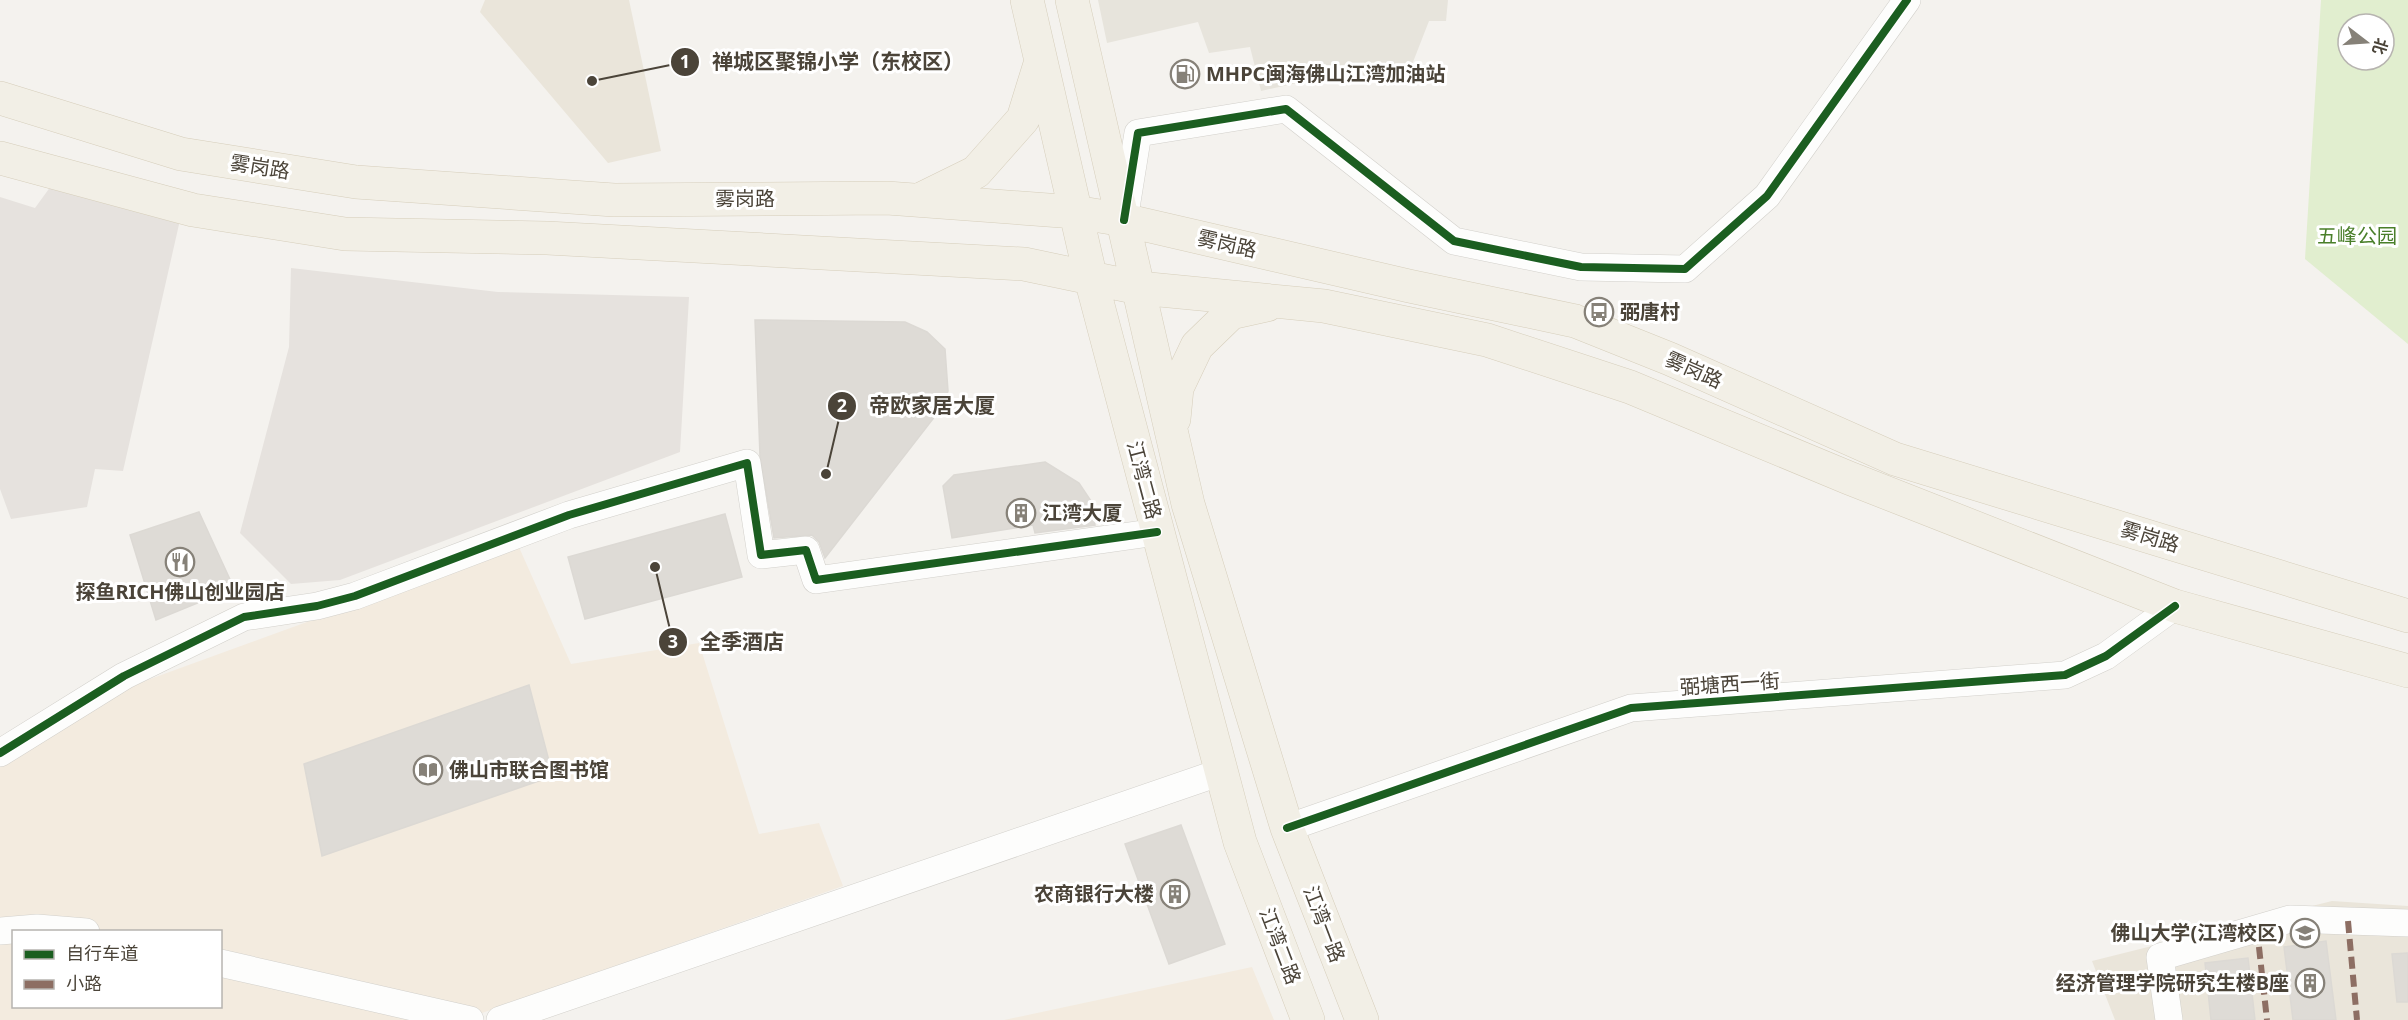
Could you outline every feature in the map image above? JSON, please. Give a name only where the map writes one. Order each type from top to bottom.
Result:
[{"type":"main road","name":"江湾二路","points":[[1027,0],[1091,279],[1240,842],[1308,1020]]},
{"type":"main road","name":"江湾二路","points":[[1071,0],[1124,220],[1188,504],[1287,828]]},
{"type":"main road","points":[[918,201],[976,172],[1023,118],[1041,63]]},
{"type":"main road","name":"雾岗路","points":[[0,98],[181,154],[356,182],[614,200],[887,198],[1075,212],[1124,220],[1575,321],[1670,359],[1895,459],[2408,616]]},
{"type":"main road","name":"雾岗路","points":[[0,158],[193,210],[345,234],[547,238],[1012,263],[1139,288],[1324,306],[1487,340],[1630,387],[1849,478],[2175,606],[2408,671]]},
{"type":"main road","points":[[1172,435],[1177,388],[1197,346],[1230,314],[1283,302]]},
{"type":"main road","name":"江湾一路","points":[[1287,828],[1362,1020]]},
{"type":"street","points":[[1124,220],[1138,133],[1286,109],[1454,241],[1581,267],[1685,269],[1767,196],[1907,0]]},
{"type":"street","points":[[0,753],[124,676],[244,617],[317,606],[355,596],[569,515],[747,463],[761,555],[806,550],[816,580],[1157,532]]},
{"type":"street","name":"弼塘西一街","points":[[1287,828],[1631,708],[2065,675],[2106,656],[2175,606]]},
{"type":"street","points":[[500,1020],[1221,772]]},
{"type":"street","points":[[2169,1020],[2160,957],[2290,919],[2408,923]]},
{"type":"street","points":[[12,930],[37,928],[62,930]]},
{"type":"street","points":[[222,963],[470,1020]]},
{"type":"shaded area","points":[[485,0],[629,0],[661,151],[608,163],[480,12]]},
{"type":"shaded area","points":[[1098,0],[1448,0],[1446,21],[1429,21],[1406,80],[1342,73],[1261,91],[1250,47],[1209,53],[1198,22],[1107,43]]},
{"type":"shaded area","points":[[51,186],[180,220],[123,471],[95,469],[87,507],[11,519],[0,489],[0,197],[35,208]]},
{"type":"shaded area","points":[[291,268],[498,292],[689,297],[680,452],[340,580],[291,584],[240,533],[289,347]]},
{"type":"shaded area","points":[[518,545],[571,664],[699,643],[759,834],[819,823],[843,886],[482,1013],[481,1020],[0,1020],[0,745],[43,718]]},
{"type":"shaded area","name":"佛山大学(江湾校区)","points":[[2332,901],[2408,906],[2408,1020],[2115,1020],[2092,961]]},
{"type":"shaded area","points":[[1252,967],[1274,1020],[1004,1020]]},
{"type":"green space","name":"五峰公园","points":[[2321,0],[2408,0],[2408,344],[2305,259]]},
{"type":"building","points":[[755,320],[905,322],[927,332],[945,349],[948,391],[943,406],[825,558],[819,542],[812,535],[774,538],[760,456]]},
{"type":"building","name":"江湾大厦","points":[[1045,462],[1079,483],[1091,501],[1095,525],[1035,533],[1033,525],[952,538],[943,486],[954,475]]},
{"type":"building","name":"探鱼RICH佛山创业园店","points":[[199,512],[234,588],[156,620],[130,535]]},
{"type":"building","points":[[725,514],[742,577],[585,619],[568,557]]},
{"type":"building","name":"佛山市联合图书馆","points":[[529,685],[553,776],[322,856],[304,764]]},
{"type":"building","name":"农商银行大楼","points":[[1181,825],[1225,944],[1169,964],[1125,844]]},
{"type":"building","name":"经济管理学院研究生楼B座","points":[[2326,941],[2336,1020],[2293,1020],[2284,947]]},
{"type":"building","points":[[2408,953],[2408,1002],[2397,1002],[2392,954]]},
{"type":"building","points":[[2248,958],[2255,1020],[2211,1020],[2205,963]]},
{"type":"marked path","points":[[2348,921],[2357,1020]]},
{"type":"marked path","points":[[2257,929],[2267,1020]]},
{"type":"cycle path","points":[[1124,220],[1138,133],[1286,109],[1454,241],[1581,267],[1685,269],[1767,196],[1907,0]]},
{"type":"cycle path","points":[[0,753],[124,676],[244,617],[317,606],[355,596],[569,515],[747,463],[761,555],[806,550],[816,580],[1157,532]]},
{"type":"cycle path","points":[[1287,828],[1631,708],[2065,675],[2106,656],[2175,606]]},
{"type":"place","name":"MHPC闽海佛山江湾加油站","points":[[1185,74]]},
{"type":"place","name":"禅城区聚锦小学（东校区）","points":[[592,81]]},
{"type":"place","name":"弼唐村","points":[[1599,312]]},
{"type":"place","name":"帝欧家居大厦","points":[[826,474]]},
{"type":"place","name":"江湾大厦","points":[[1021,513]]},
{"type":"place","name":"探鱼RICH佛山创业园店","points":[[180,562]]},
{"type":"place","name":"全季酒店","points":[[655,567]]},
{"type":"place","name":"佛山市联合图书馆","points":[[428,770]]},
{"type":"place","name":"农商银行大楼","points":[[1175,894]]},
{"type":"place","name":"佛山大学(江湾校区)","points":[[2305,933]]},
{"type":"place","name":"经济管理学院研究生楼B座","points":[[2310,983]]}]
